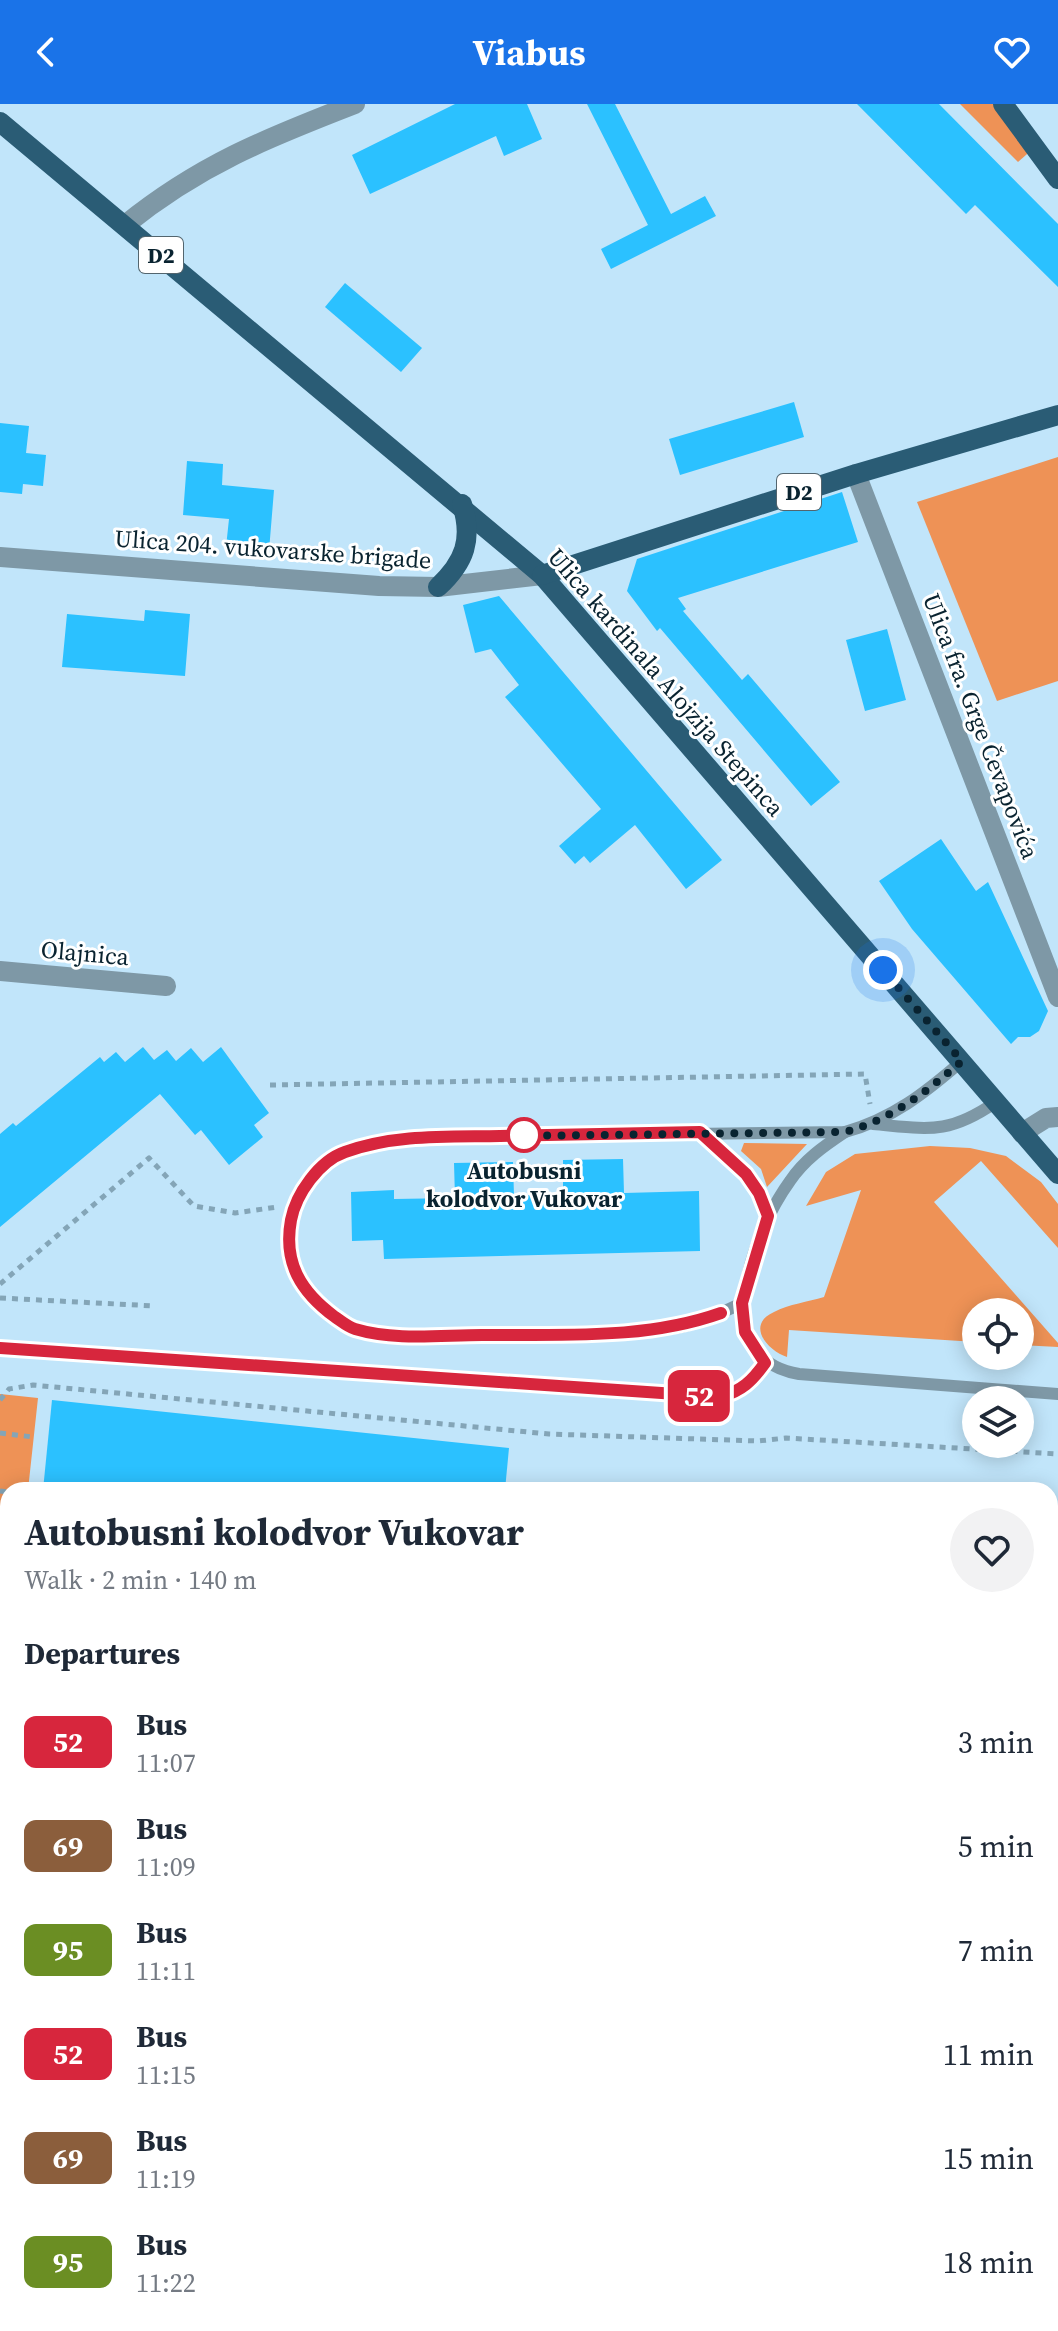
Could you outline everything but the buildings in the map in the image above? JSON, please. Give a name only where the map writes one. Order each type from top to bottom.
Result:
[{"type":"main road","points":[[1003,104],[1058,179]]},
{"type":"main road","name":"Ulica kardinala Alojzija Stepinca","points":[[0,122],[462,504],[542,575],[1058,1174]]},
{"type":"main road","name":"D2","points":[[542,575],[856,474],[1058,415]]},
{"type":"main road","points":[[438,587],[463,559],[468,542],[468,525],[462,504]]},
{"type":"street","points":[[125,225],[167,190],[241,149],[355,104]]},
{"type":"street","name":"Ulica fra. Grge Čevapovića","points":[[856,474],[1058,997]]},
{"type":"street","name":"Ulica 204. vukovarske brigade","points":[[0,557],[379,586],[438,587],[542,575]]},
{"type":"street","name":"Olajnica","points":[[0,971],[166,986]]},
{"type":"street","points":[[1022,1133],[1046,1118],[1058,1117]]},
{"type":"lane","points":[[742,1303],[683,1326],[641,1332],[404,1336],[353,1329],[315,1302],[292,1272],[288,1236],[294,1204],[314,1175],[340,1153],[391,1138],[845,1132],[873,1124],[918,1099],[962,1061]]},
{"type":"lane","points":[[873,1124],[923,1129],[966,1123],[996,1102]]},
{"type":"lane","points":[[700,1132],[746,1174],[759,1193],[768,1216]]},
{"type":"lane","points":[[845,1132],[818,1150],[791,1179],[768,1216],[742,1303],[745,1332],[765,1363],[780,1371],[799,1374],[1058,1394]]},
{"type":"lane","points":[[0,1348],[720,1397],[737,1393],[751,1382],[765,1363]]},
{"type":"path","points":[[270,1085],[865,1074],[873,1124]]},
{"type":"path","points":[[0,1284],[149,1158],[194,1206],[235,1213],[294,1204]]},
{"type":"path","points":[[0,1298],[155,1306]]},
{"type":"path","points":[[0,1400],[9,1389],[33,1385],[549,1434],[758,1441],[786,1438],[1058,1454]]},
{"type":"path","points":[[0,1433],[33,1437]]},
{"type":"shaded area","points":[[960,104],[1001,104],[1035,147],[1018,162]]},
{"type":"shaded area","points":[[1058,457],[1058,681],[997,701],[917,502]]},
{"type":"shaded area","points":[[744,1143],[807,1144],[767,1187],[761,1169],[741,1151]]},
{"type":"shaded area","points":[[930,1146],[970,1148],[1006,1156],[1041,1182],[1058,1204],[1058,1248],[981,1161],[934,1202],[1018,1298],[962,1298],[962,1341],[789,1330],[787,1357],[780,1354],[762,1337],[761,1324],[765,1317],[780,1309],[824,1297],[861,1190],[806,1206],[826,1172],[855,1154]]},
{"type":"shaded area","points":[[1034,1316],[1058,1343],[1058,1347],[1034,1346]]},
{"type":"shaded area","points":[[0,1394],[38,1398],[29,1482],[0,1482]]},
{"type":"bus line","name":"52","points":[[0,1348],[158,1356],[554,1388],[720,1397],[737,1393],[751,1382],[765,1363],[745,1332],[742,1303],[754,1253],[768,1216],[759,1193],[746,1174],[700,1132],[391,1138],[340,1153],[314,1175],[294,1204],[288,1236],[292,1272],[315,1302],[353,1329],[404,1336],[641,1332],[683,1326],[721,1313]]},
{"type":"place","name":"Autobusni kolodvor Vukovar","points":[[524,1135]]},
{"type":"route","points":[[524,1135],[514,1136],[845,1132],[873,1124],[918,1099],[962,1061],[883,970]]}]
